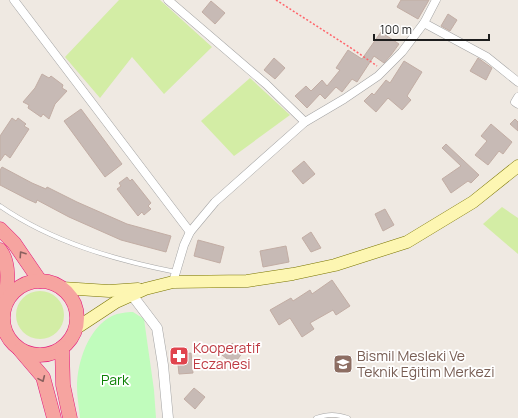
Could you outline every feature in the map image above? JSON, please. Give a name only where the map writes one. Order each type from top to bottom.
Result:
[{"type":"highway","points":[[0,229],[14,243],[40,281]]},
{"type":"highway","points":[[0,250],[3,254],[8,276],[3,318],[5,330],[10,340],[19,348],[43,377],[54,418]]},
{"type":"highway","points":[[5,307],[10,297],[18,288],[28,283],[40,281],[51,283],[62,288],[70,296],[75,306],[77,318],[75,329],[70,340],[62,348],[52,353],[41,355],[29,353],[19,348]]},
{"type":"highway","points":[[62,348],[63,385],[70,418]]},
{"type":"main road","points":[[75,329],[116,302],[174,277],[248,281],[293,274],[335,265],[407,242],[473,202],[518,166]]},
{"type":"main road","points":[[62,288],[109,291],[145,289]]},
{"type":"street","points":[[14,0],[190,232]]},
{"type":"street","points":[[168,0],[266,84],[305,122]]},
{"type":"street","points":[[174,277],[184,245],[190,232],[214,202],[305,122],[378,76],[402,52],[424,23],[436,0]]},
{"type":"street","points":[[424,23],[487,57],[518,82]]},
{"type":"street","points":[[518,97],[515,102],[518,104]]},
{"type":"street","points":[[109,291],[132,295],[157,328],[163,365],[168,418]]},
{"type":"lane","points":[[0,206],[39,228],[82,247],[132,262],[174,277]]},
{"type":"lane","points":[[316,418],[328,414],[348,418]]},
{"type":"path","points":[[276,0],[351,48],[383,71]]},
{"type":"green space","points":[[119,0],[160,0],[212,47],[164,94],[132,57],[100,98],[65,57]]},
{"type":"green space","points":[[250,78],[290,115],[234,156],[201,121]]},
{"type":"green space","points":[[502,207],[518,218],[518,254],[483,224]]},
{"type":"green space","points":[[35,291],[45,291],[57,298],[64,310],[64,320],[57,332],[45,339],[35,339],[27,335],[20,328],[16,320],[16,310],[20,302],[27,295]]},
{"type":"green space","name":"Park","points":[[125,312],[133,312],[144,319],[154,390],[156,418],[80,418],[77,391],[79,367],[90,337],[96,329],[112,316]]},
{"type":"building","points":[[401,0],[429,0],[418,19],[397,7]]},
{"type":"building","points":[[211,1],[225,13],[215,24],[202,12]]},
{"type":"building","points":[[448,14],[457,20],[450,31],[441,26]]},
{"type":"building","points":[[381,32],[399,44],[384,63],[374,56],[357,82],[352,79],[342,92],[336,87],[325,99],[320,94],[307,108],[295,96],[306,86],[311,91],[322,80],[327,86],[340,70],[336,68],[348,50],[362,59]]},
{"type":"building","points":[[274,58],[285,68],[275,79],[264,70]]},
{"type":"building","points":[[478,58],[492,68],[486,80],[470,71]]},
{"type":"building","points":[[404,61],[422,72],[407,96],[411,100],[402,110],[388,98],[376,112],[364,101],[372,93],[374,95],[386,80],[390,83]]},
{"type":"building","points":[[42,74],[49,78],[51,76],[63,85],[62,88],[67,91],[55,104],[49,119],[43,114],[41,117],[28,108],[29,105],[23,102],[35,88]]},
{"type":"building","points":[[81,109],[122,164],[105,177],[64,121]]},
{"type":"building","points":[[12,118],[16,121],[18,118],[26,124],[24,126],[29,129],[10,158],[5,154],[0,161],[0,136]]},
{"type":"building","points":[[515,119],[518,122],[518,131],[510,124]]},
{"type":"building","points":[[491,124],[512,142],[503,154],[499,151],[488,165],[475,155],[487,141],[481,136]]},
{"type":"building","points":[[446,144],[479,175],[471,183],[468,181],[451,193],[442,179],[461,166],[442,148]]},
{"type":"building","points":[[304,161],[315,174],[303,184],[292,171]]},
{"type":"building","points":[[2,167],[32,183],[46,189],[47,187],[127,224],[171,236],[166,252],[121,240],[69,217],[37,200],[36,203],[27,199],[0,185],[0,170]]},
{"type":"building","points":[[127,177],[130,181],[132,179],[151,203],[148,206],[151,209],[144,215],[142,212],[138,216],[117,189],[121,186],[119,183]]},
{"type":"building","points":[[385,209],[394,225],[383,231],[375,214]]},
{"type":"building","points":[[311,232],[321,248],[311,252],[302,238]]},
{"type":"building","points":[[198,240],[224,247],[220,263],[194,256]]},
{"type":"building","points":[[286,246],[289,262],[263,267],[260,251]]},
{"type":"building","points":[[332,280],[350,306],[336,315],[333,310],[310,323],[314,329],[302,337],[290,318],[279,325],[270,310],[291,298],[293,301],[310,290],[312,294]]},
{"type":"building","points":[[232,343],[243,352],[234,364],[222,355]]},
{"type":"building","points":[[191,353],[193,373],[179,374],[177,355]]},
{"type":"building","points":[[194,388],[205,397],[195,409],[184,399]]},
{"type":"place","name":"Kooperatif Eczanesi","points":[[179,356]]},
{"type":"place","name":"Bismil Mesleki Ve Teknik Eğitim Merkezi","points":[[343,364]]}]
